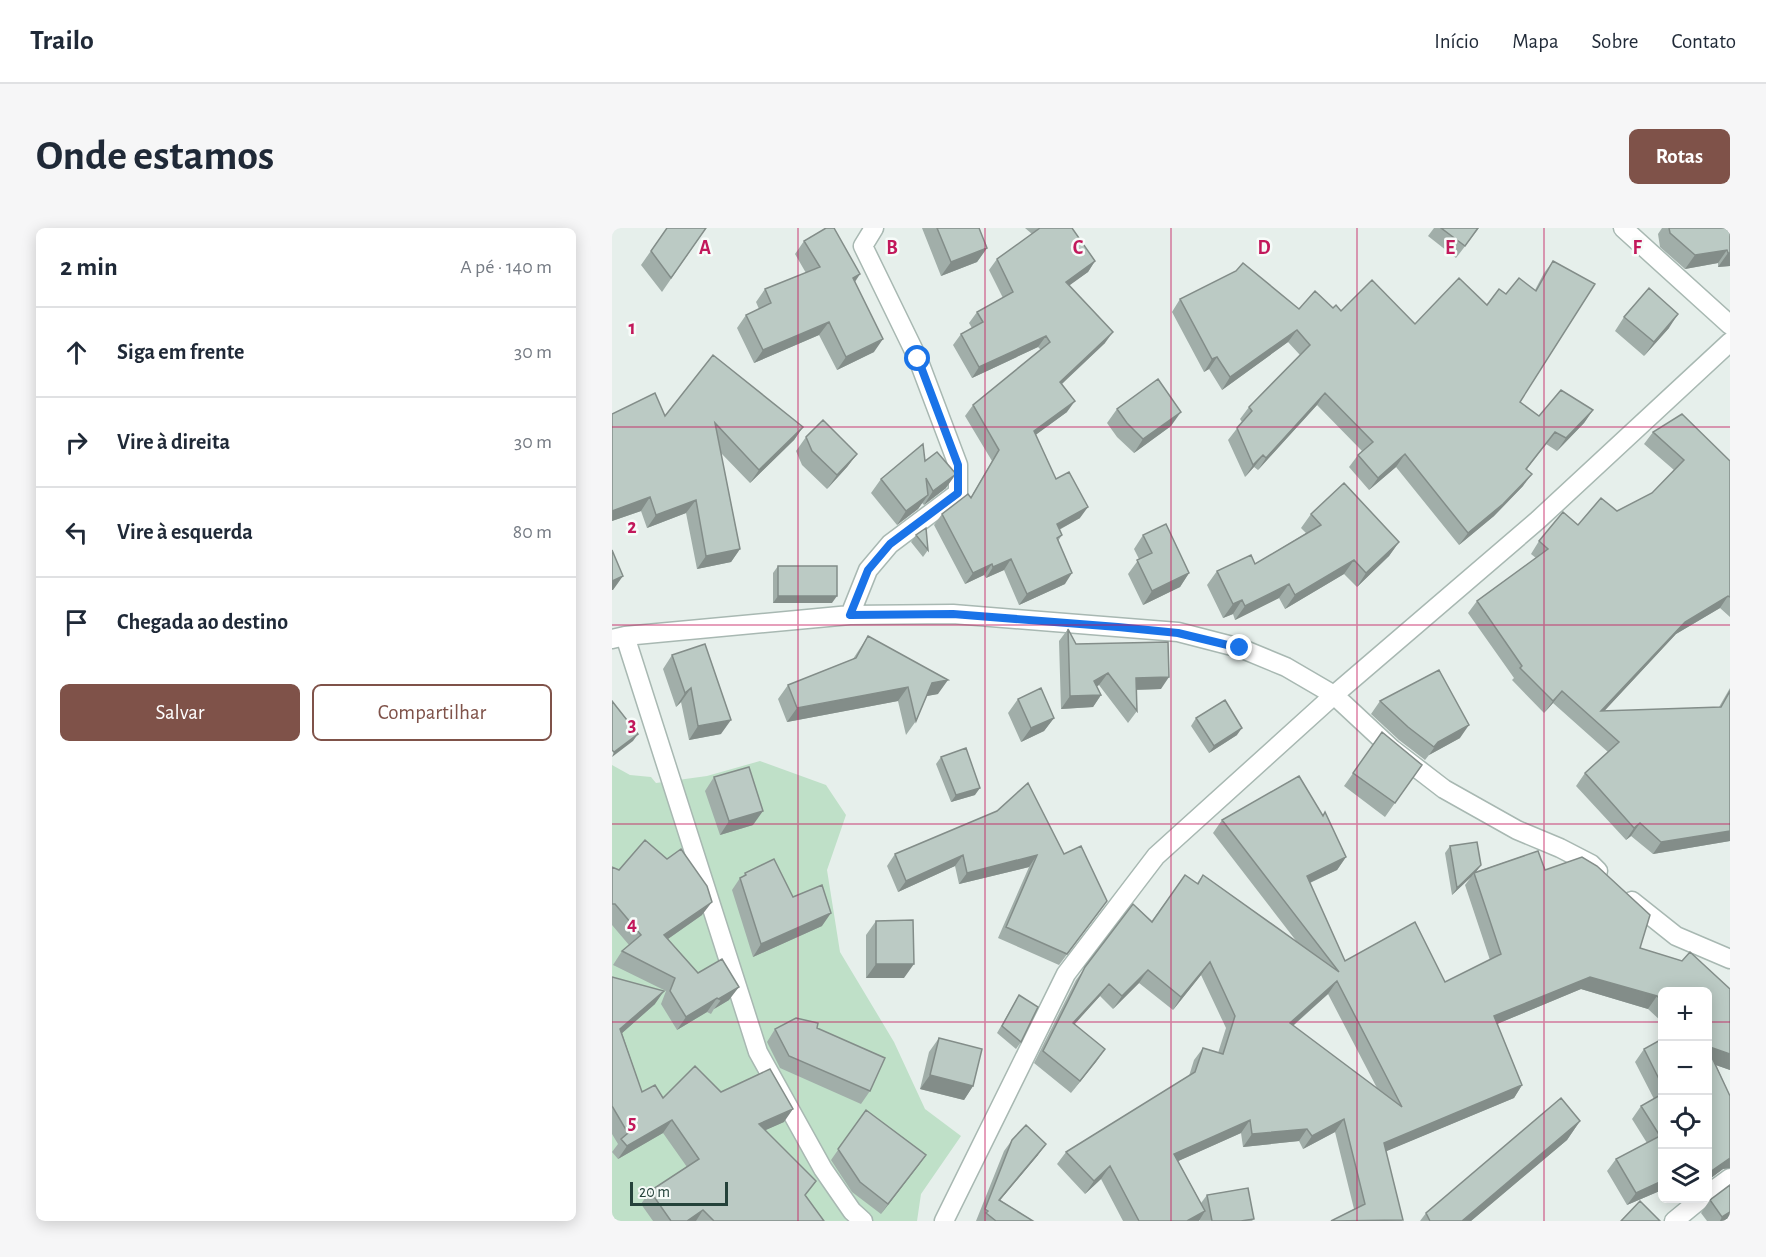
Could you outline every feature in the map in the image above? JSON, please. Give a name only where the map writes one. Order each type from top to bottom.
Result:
[{"type":"street","points":[[850,615],[868,570],[890,544],[958,493],[958,465],[918,359],[864,246],[874,228]]},
{"type":"street","points":[[1623,228],[1730,325]]},
{"type":"street","points":[[944,1221],[1066,974],[1156,856],[1334,695],[1538,520],[1730,342]]},
{"type":"street","points":[[863,1221],[852,1211],[823,1169],[758,1052],[619,638],[850,615],[953,614],[1178,633],[1240,648],[1286,667],[1334,695],[1392,749],[1444,789],[1517,830],[1591,864],[1676,936],[1730,959]]},
{"type":"street","points":[[1712,1191],[1730,1178]]},
{"type":"street","points":[[1674,1221],[1696,1203]]},
{"type":"green space","points":[[760,761],[826,785],[846,815],[827,870],[840,952],[894,1042],[925,1109],[961,1136],[921,1194],[917,1221],[612,1221],[612,765],[630,775],[651,777],[656,783],[707,776]]},
{"type":"building","points":[[667,228],[706,228],[671,278],[651,251]]},
{"type":"building","points":[[826,228],[834,228],[860,274],[853,278],[883,339],[846,357],[829,322],[763,350],[746,315],[771,303],[765,289],[820,267],[804,241]]},
{"type":"building","points":[[937,228],[979,228],[987,248],[951,262]]},
{"type":"building","points":[[1040,228],[1072,228],[1095,261],[1066,282],[1113,332],[1060,382],[1075,401],[1034,431],[1056,479],[1069,472],[1088,507],[1057,524],[1062,535],[1057,538],[1072,573],[1027,594],[1011,559],[993,567],[992,564],[973,573],[942,514],[968,494],[971,498],[999,450],[973,405],[1050,342],[1046,336],[979,367],[961,334],[983,322],[977,312],[1013,292],[997,259]]},
{"type":"building","points":[[1441,228],[1478,228],[1465,246]]},
{"type":"building","points":[[1669,228],[1730,228],[1730,253],[1727,250],[1695,255],[1670,233]]},
{"type":"building","points":[[1553,261],[1595,284],[1520,402],[1539,416],[1561,390],[1593,410],[1566,438],[1555,432],[1526,469],[1532,474],[1503,504],[1468,533],[1405,454],[1378,478],[1358,455],[1373,442],[1325,393],[1266,458],[1263,455],[1253,465],[1237,428],[1252,411],[1249,407],[1310,345],[1297,330],[1230,377],[1217,357],[1212,359],[1180,299],[1236,271],[1243,263],[1299,309],[1315,291],[1333,308],[1336,305],[1341,311],[1372,280],[1415,324],[1459,278],[1487,305],[1499,289],[1506,294],[1519,278],[1536,291]]},
{"type":"building","points":[[1649,288],[1678,314],[1654,342],[1624,317]]},
{"type":"building","points":[[713,355],[803,427],[759,470],[715,423],[740,549],[706,556],[696,500],[656,515],[650,497],[612,511],[612,414],[655,393],[665,416]]},
{"type":"building","points":[[1158,379],[1181,412],[1143,439],[1117,409]]},
{"type":"building","points":[[1682,414],[1730,461],[1730,597],[1728,596],[1685,622],[1601,711],[1721,707],[1730,691],[1730,831],[1661,842],[1640,823],[1634,828],[1585,773],[1619,742],[1562,691],[1553,701],[1520,668],[1522,666],[1477,601],[1548,549],[1539,541],[1563,512],[1578,525],[1601,498],[1617,511],[1652,493],[1684,460],[1653,432]]},
{"type":"building","points":[[823,420],[857,454],[837,475],[812,451],[806,437]]},
{"type":"building","points":[[923,444],[925,461],[937,452],[956,474],[933,491],[926,478],[928,495],[906,511],[881,479]]},
{"type":"building","points":[[1344,483],[1399,542],[1366,573],[1354,560],[1295,595],[1289,584],[1245,606],[1242,600],[1233,604],[1217,571],[1251,555],[1255,564],[1321,525],[1311,514]]},
{"type":"building","points":[[1166,524],[1189,573],[1152,591],[1137,560],[1152,553],[1143,535]]},
{"type":"building","points":[[926,528],[928,550],[916,535]]},
{"type":"building","points":[[612,550],[623,576],[612,581]]},
{"type":"building","points":[[778,566],[837,566],[837,596],[778,596]]},
{"type":"building","points":[[1068,629],[1076,644],[1168,642],[1169,677],[1136,678],[1137,711],[1108,673],[1094,681],[1101,695],[1070,696]]},
{"type":"building","points":[[868,636],[948,680],[932,683],[916,721],[908,687],[797,708],[788,685],[856,658]]},
{"type":"building","points":[[705,644],[731,720],[698,726],[691,688],[685,693],[672,655]]},
{"type":"building","points":[[1439,670],[1469,725],[1438,742],[1434,747],[1380,701]]},
{"type":"building","points":[[1041,688],[1054,718],[1031,728],[1018,699]]},
{"type":"building","points":[[1225,700],[1242,728],[1214,746],[1196,718]]},
{"type":"building","points":[[612,701],[638,734],[614,752],[612,750]]},
{"type":"building","points":[[1382,732],[1422,765],[1395,803],[1353,773]]},
{"type":"building","points":[[966,748],[980,788],[956,795],[941,757]]},
{"type":"building","points":[[749,767],[763,811],[729,821],[714,777]]},
{"type":"building","points":[[1299,776],[1323,816],[1325,812],[1346,857],[1307,876],[1345,961],[1415,922],[1445,982],[1501,954],[1474,873],[1538,851],[1545,870],[1582,857],[1597,866],[1650,915],[1640,948],[1682,961],[1690,952],[1730,989],[1730,1054],[1712,1048],[1712,987],[1658,987],[1658,997],[1590,977],[1494,1016],[1522,1085],[1384,1143],[1403,1220],[1331,1221],[1365,1204],[1344,1119],[1312,1136],[1307,1129],[1252,1134],[1250,1120],[1174,1154],[1205,1211],[1187,1221],[1139,1221],[1110,1166],[1094,1181],[1066,1152],[1195,1072],[1203,1048],[1223,1054],[1235,1016],[1210,962],[1181,997],[1148,970],[1122,996],[1109,984],[1073,1023],[1105,1049],[1080,1081],[1043,1051],[1085,967],[1133,904],[1152,922],[1185,875],[1198,884],[1203,875],[1339,972],[1222,820]],"holes":[[[1337,981],[1402,1107],[1290,1023]]]},
{"type":"building","points":[[1028,783],[1064,854],[1081,846],[1107,901],[1067,954],[1006,927],[1037,855],[967,873],[963,855],[906,881],[895,854],[997,811]]},
{"type":"building","points":[[645,840],[667,859],[681,849],[707,886],[712,902],[664,935],[698,973],[722,959],[739,987],[720,998],[721,1000],[717,998],[686,1017],[670,991],[675,978],[622,951],[641,935],[615,904],[612,904],[612,867],[619,870]]},
{"type":"building","points":[[1477,842],[1481,865],[1457,888],[1450,846]]},
{"type":"building","points":[[774,859],[793,897],[822,885],[831,913],[761,944],[740,878],[746,875],[745,873]]},
{"type":"building","points":[[913,920],[914,964],[876,964],[876,921]]},
{"type":"building","points":[[612,977],[664,991],[620,1029],[642,1092],[655,1085],[663,1098],[695,1066],[721,1092],[770,1069],[793,1109],[759,1124],[816,1181],[805,1195],[824,1221],[714,1221],[703,1210],[687,1221],[671,1221],[650,1191],[699,1159],[672,1120],[627,1146],[621,1139],[628,1133],[612,1106]]},
{"type":"building","points":[[1019,995],[1038,1007],[1021,1042],[1002,1026]]},
{"type":"building","points":[[796,1018],[818,1023],[817,1028],[885,1058],[870,1091],[789,1056],[775,1029]]},
{"type":"building","points":[[939,1038],[982,1049],[973,1086],[930,1075]]},
{"type":"building","points":[[1658,1041],[1658,1077],[1644,1049]]},
{"type":"building","points":[[1712,1058],[1730,1096],[1730,1158],[1712,1171]]},
{"type":"building","points":[[1658,1096],[1658,1133],[1641,1106]]},
{"type":"building","points":[[1561,1098],[1580,1121],[1462,1221],[1430,1221],[1426,1213]]},
{"type":"building","points":[[866,1110],[926,1155],[888,1204],[860,1182],[838,1149]]},
{"type":"building","points":[[1026,1125],[1046,1144],[999,1200],[1033,1221],[996,1221],[986,1213],[988,1211],[985,1209],[1012,1140]]},
{"type":"building","points":[[1658,1137],[1658,1183],[1636,1193],[1616,1159]]},
{"type":"building","points":[[1730,1185],[1730,1212],[1722,1217],[1712,1203],[1712,1198]]},
{"type":"building","points":[[1248,1188],[1254,1219],[1212,1221],[1207,1195]]},
{"type":"building","points":[[1640,1201],[1660,1221],[1621,1221]]},
{"type":"route","points":[[918,359],[958,465],[958,493],[890,544],[868,570],[850,615],[953,614],[1118,627],[1178,633],[1240,648]]}]
